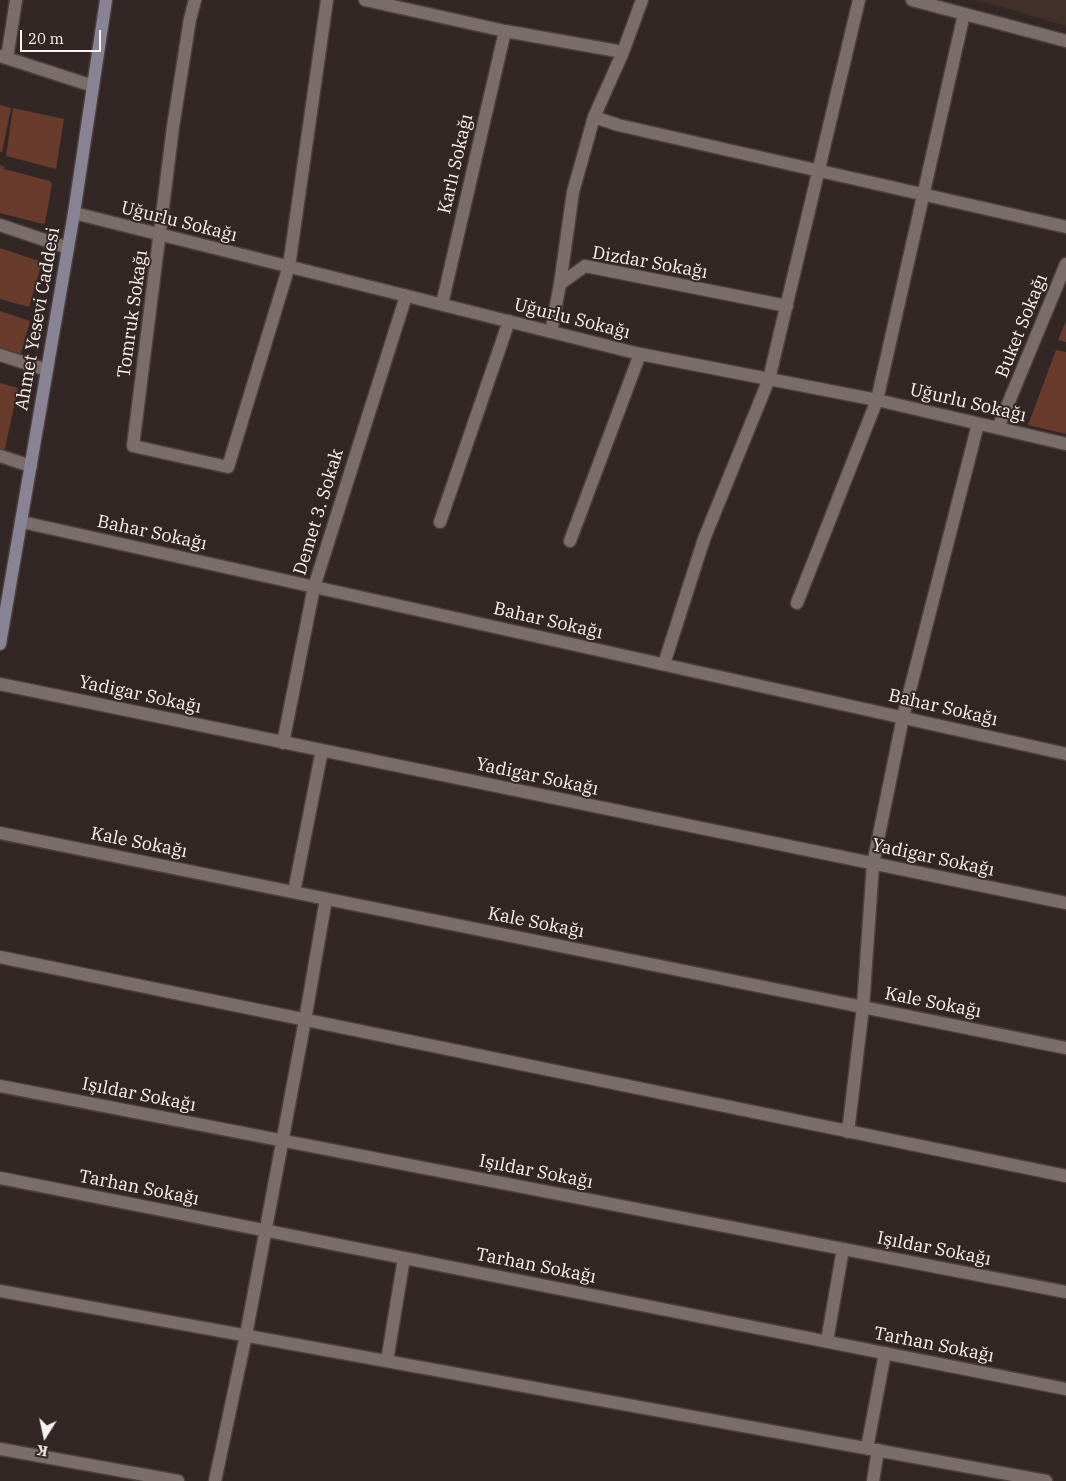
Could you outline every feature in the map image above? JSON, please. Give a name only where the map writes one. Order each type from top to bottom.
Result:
[{"type":"street","points":[[16,0],[4,57],[93,86]]},
{"type":"street","name":"Ahmet Yesevi Caddesi","points":[[0,644],[4,602],[22,522],[74,213],[106,0]]},
{"type":"street","name":"Tomruk Sokağı","points":[[195,0],[190,19],[173,126],[161,236],[133,446],[228,467],[289,266]]},
{"type":"street","points":[[289,266],[327,0]]},
{"type":"street","points":[[363,0],[504,31],[623,52]]},
{"type":"street","points":[[551,332],[573,192],[594,117],[623,52],[642,0]]},
{"type":"street","points":[[664,664],[704,539],[769,379],[859,0]]},
{"type":"street","points":[[912,0],[1066,41]]},
{"type":"street","points":[[797,603],[877,400],[964,14]]},
{"type":"street","name":"Karlı Sokağı","points":[[442,304],[504,31]]},
{"type":"street","points":[[594,117],[818,171],[1066,227]]},
{"type":"street","name":"Uğurlu Sokağı","points":[[74,213],[640,354],[877,400],[1066,444]]},
{"type":"street","points":[[0,225],[68,248]]},
{"type":"street","name":"Buket Sokağı","points":[[998,428],[1066,264]]},
{"type":"street","name":"Dizdar Sokağı","points":[[560,284],[585,266],[787,306]]},
{"type":"street","name":"Demet 3. Sokak","points":[[283,743],[314,587],[406,296]]},
{"type":"street","points":[[440,522],[509,321]]},
{"type":"street","points":[[570,541],[640,354]]},
{"type":"street","points":[[0,355],[47,370]]},
{"type":"street","points":[[848,1132],[863,1007],[873,864],[903,717],[978,424]]},
{"type":"street","points":[[0,456],[31,466]]},
{"type":"street","name":"Bahar Sokağı","points":[[22,522],[1066,754]]},
{"type":"street","name":"Yadigar Sokağı","points":[[0,684],[1066,903]]},
{"type":"street","points":[[294,892],[322,750]]},
{"type":"street","name":"Kale Sokağı","points":[[0,833],[1066,1048]]},
{"type":"street","points":[[214,1481],[246,1335],[265,1230],[284,1141],[326,899]]},
{"type":"street","points":[[0,957],[1066,1176]]},
{"type":"street","name":"Işıldar Sokağı","points":[[0,1086],[1066,1292]]},
{"type":"street","name":"Tarhan Sokağı","points":[[0,1178],[1066,1389]]},
{"type":"street","points":[[827,1341],[843,1249]]},
{"type":"street","points":[[387,1361],[404,1258]]},
{"type":"street","points":[[0,1290],[1046,1481]]},
{"type":"street","points":[[873,1481],[873,1449],[885,1353]]},
{"type":"street","points":[[0,1449],[178,1481]]},
{"type":"shaded area","points":[[973,0],[1066,0],[1066,26],[994,5]]},
{"type":"building","points":[[0,105],[11,108],[2,152],[0,152]]},
{"type":"building","points":[[13,108],[64,119],[56,169],[6,156]]},
{"type":"building","points":[[0,165],[5,167],[4,169],[50,181],[52,184],[45,223],[0,213]]},
{"type":"building","points":[[0,248],[42,262],[29,307],[0,299]]},
{"type":"building","points":[[0,311],[30,321],[18,363],[0,357]]},
{"type":"building","points":[[1066,321],[1066,342],[1058,340]]},
{"type":"building","points":[[1056,350],[1066,352],[1066,434],[1028,425]]},
{"type":"building","points":[[0,383],[18,388],[4,453],[0,452]]}]
